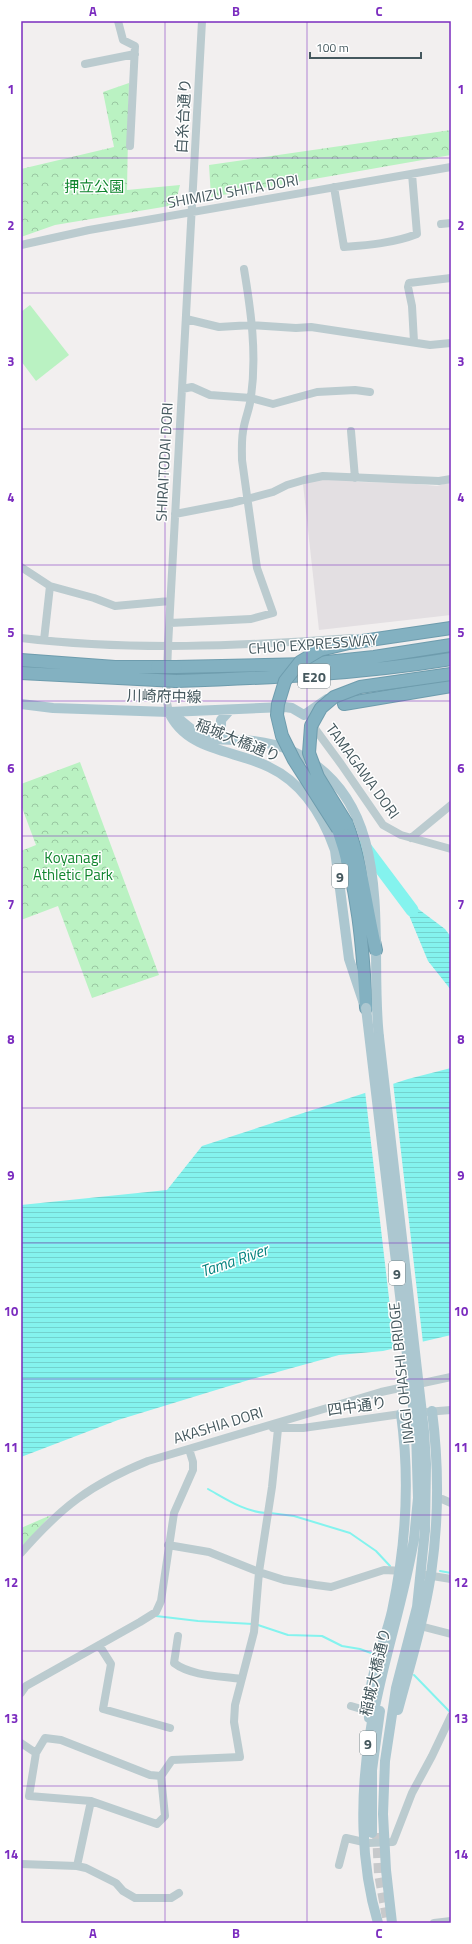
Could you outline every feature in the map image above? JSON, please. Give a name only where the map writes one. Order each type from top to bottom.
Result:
[{"type":"highway","points":[[371,1008],[355,899],[345,848],[338,829],[328,811],[294,760],[282,736],[277,715],[280,692],[293,670],[309,655],[320,650],[349,643],[451,628]]},
{"type":"highway","name":"CHUO EXPRESSWAY","points":[[21,660],[115,667],[308,664],[374,657],[451,645]]},
{"type":"highway","name":"CHUO EXPRESSWAY","points":[[21,673],[176,681],[305,676],[376,670],[451,659]]},
{"type":"highway","points":[[376,950],[354,844],[338,807],[318,777],[312,763],[309,746],[311,726],[327,702],[342,693],[360,687],[451,674]]},
{"type":"highway","points":[[344,704],[451,686]]},
{"type":"main road","points":[[304,715],[327,699],[344,694],[361,690],[451,679]]},
{"type":"main road","points":[[304,715],[329,706],[344,704],[378,704],[451,692]]},
{"type":"main road","name":"川崎府中線","points":[[21,704],[53,708],[169,712],[285,707],[292,708],[304,715]]},
{"type":"main road","points":[[226,739],[221,731],[221,720],[230,710]]},
{"type":"main road","name":"稲城大橋通り","points":[[169,712],[177,727],[192,739],[270,767],[284,775],[299,788],[313,804],[329,834],[339,870],[352,968],[371,1008]]},
{"type":"main road","name":"稲城大橋通り","points":[[169,712],[180,718],[192,731],[200,736],[257,741],[278,746],[301,756],[326,774],[348,799],[364,832],[370,866],[377,933],[371,1008]]},
{"type":"main road","name":"INAGI OHASHI BRIDGE","points":[[371,1008],[424,1431],[426,1464],[425,1530],[416,1570]]},
{"type":"main road","name":"INAGI OHASHI BRIDGE","points":[[371,1008],[416,1431],[418,1498],[414,1539],[416,1570]]},
{"type":"main road","points":[[370,1734],[368,1711],[376,1668],[391,1613],[416,1570],[438,1499],[436,1446],[432,1411]]},
{"type":"main road","points":[[388,1735],[398,1712],[420,1626],[416,1570],[406,1494],[405,1444],[401,1414]]},
{"type":"main road","name":"稲城大橋通り","points":[[374,1833],[383,1732],[388,1700],[411,1607],[416,1570]]},
{"type":"main road","name":"9","points":[[378,1923],[373,1906],[363,1815],[370,1734],[382,1672],[402,1604],[416,1570]]},
{"type":"main road","name":"9","points":[[392,1923],[384,1842],[383,1799],[385,1761],[396,1688],[417,1607],[416,1570]]},
{"type":"street","points":[[118,21],[123,40],[135,46],[130,146]]},
{"type":"street","name":"白糸台通り","points":[[192,212],[202,21]]},
{"type":"street","points":[[85,64],[135,54]]},
{"type":"street","name":"SHIMIZU SHITA DORI","points":[[21,245],[81,231],[451,166]]},
{"type":"street","points":[[334,187],[344,247],[378,244],[403,239],[417,234],[412,174]]},
{"type":"street","name":"SHIRAITODAI DORI","points":[[169,712],[166,698],[170,601],[192,212]]},
{"type":"street","points":[[441,224],[451,223]]},
{"type":"street","points":[[170,623],[251,619],[273,613],[257,568],[241,444],[251,398],[254,355],[252,324],[244,269]]},
{"type":"street","points":[[414,342],[412,306],[408,287],[410,283],[451,278]]},
{"type":"street","points":[[186,319],[219,327],[252,324],[296,328],[322,328],[352,334],[430,345],[451,343]]},
{"type":"street","points":[[182,389],[192,387],[210,395],[251,398],[273,404],[317,392],[355,390],[370,392]]},
{"type":"street","points":[[351,431],[355,478]]},
{"type":"street","points":[[175,514],[273,492],[286,485],[323,476],[439,481],[451,479]]},
{"type":"street","points":[[21,567],[50,586],[94,598],[114,606],[170,601]]},
{"type":"street","points":[[44,640],[50,586]]},
{"type":"street","points":[[21,638],[168,646],[275,644],[367,636],[451,624]]},
{"type":"street","name":"TAMAGAWA DORI","points":[[304,715],[322,737],[383,826],[390,831],[451,849]]},
{"type":"street","points":[[411,838],[451,805]]},
{"type":"street","name":"AKASHIA DORI","points":[[21,1553],[44,1525],[63,1508],[100,1483],[148,1461],[381,1392],[451,1378]]},
{"type":"street","name":"四中通り","points":[[268,1425],[278,1429],[303,1428],[401,1414],[451,1410]]},
{"type":"street","points":[[161,1776],[150,1775],[61,1740],[45,1738],[36,1753],[29,1796],[91,1801],[157,1824],[165,1816],[161,1776],[172,1760],[240,1757],[234,1722],[235,1705],[254,1632],[258,1572],[272,1487],[278,1429]]},
{"type":"street","points":[[405,1444],[413,1440],[428,1439],[436,1446]]},
{"type":"street","points":[[21,1693],[26,1686],[156,1612],[161,1601],[168,1545],[174,1513],[193,1470],[193,1462],[189,1449]]},
{"type":"street","points":[[438,1499],[451,1503]]},
{"type":"street","points":[[168,1545],[209,1552],[258,1572],[284,1580],[331,1586],[384,1570],[416,1570],[451,1579]]},
{"type":"street","points":[[420,1626],[451,1634]]},
{"type":"street","points":[[178,1636],[174,1663],[194,1672],[241,1679]]},
{"type":"street","points":[[99,1645],[111,1664],[103,1708],[170,1728]]},
{"type":"street","points":[[351,1706],[368,1711]]},
{"type":"street","points":[[339,1865],[346,1838],[365,1843],[394,1842],[412,1793],[451,1716]]},
{"type":"street","points":[[21,1743],[36,1753]]},
{"type":"street","points":[[77,1866],[91,1801]]},
{"type":"street","points":[[21,1864],[77,1866],[116,1883],[123,1891],[135,1898],[171,1898],[179,1893]]},
{"type":"street","points":[[434,1923],[451,1921]]},
{"type":"shaded area","points":[[345,479],[358,482],[406,483],[437,486],[451,482],[451,615],[319,630],[303,484],[315,480]]},
{"type":"green space","name":"押立公園","points":[[129,83],[127,190],[180,185],[175,205],[55,225],[21,237],[21,169],[114,147],[103,92]]},
{"type":"green space","points":[[451,130],[451,155],[211,197],[209,165]]},
{"type":"green space","points":[[30,305],[69,355],[36,381],[21,361],[21,312]]},
{"type":"green space","name":"Koyanagi Athletic Park","points":[[80,762],[159,975],[92,998],[58,906],[21,920],[21,851],[36,845],[21,805],[21,784]]},
{"type":"green space","points":[[51,1515],[21,1548],[21,1528]]},
{"type":"water","points":[[401,896],[445,929],[451,937],[451,990],[428,961]]},
{"type":"water","name":"Tama River","points":[[451,1068],[451,1335],[383,1351],[339,1355],[252,1379],[118,1420],[21,1457],[21,1205],[167,1190],[202,1146],[408,1079]]},
{"type":"pier","points":[[393,1082],[423,1343],[395,1350],[365,1091]]},
{"type":"waterway","points":[[364,846],[412,910]]},
{"type":"waterway","points":[[208,1489],[243,1508],[266,1513]]},
{"type":"waterway","points":[[270,1513],[294,1516],[350,1533],[376,1551],[390,1566]]},
{"type":"waterway","points":[[440,1571],[451,1573]]},
{"type":"waterway","points":[[156,1616],[198,1621],[253,1624]]},
{"type":"waterway","points":[[258,1625],[288,1635],[322,1636],[342,1646],[360,1649],[371,1653]]},
{"type":"waterway","points":[[414,1675],[449,1711]]},
{"type":"tunnel","points":[[377,1833],[379,1874],[387,1918]]}]
